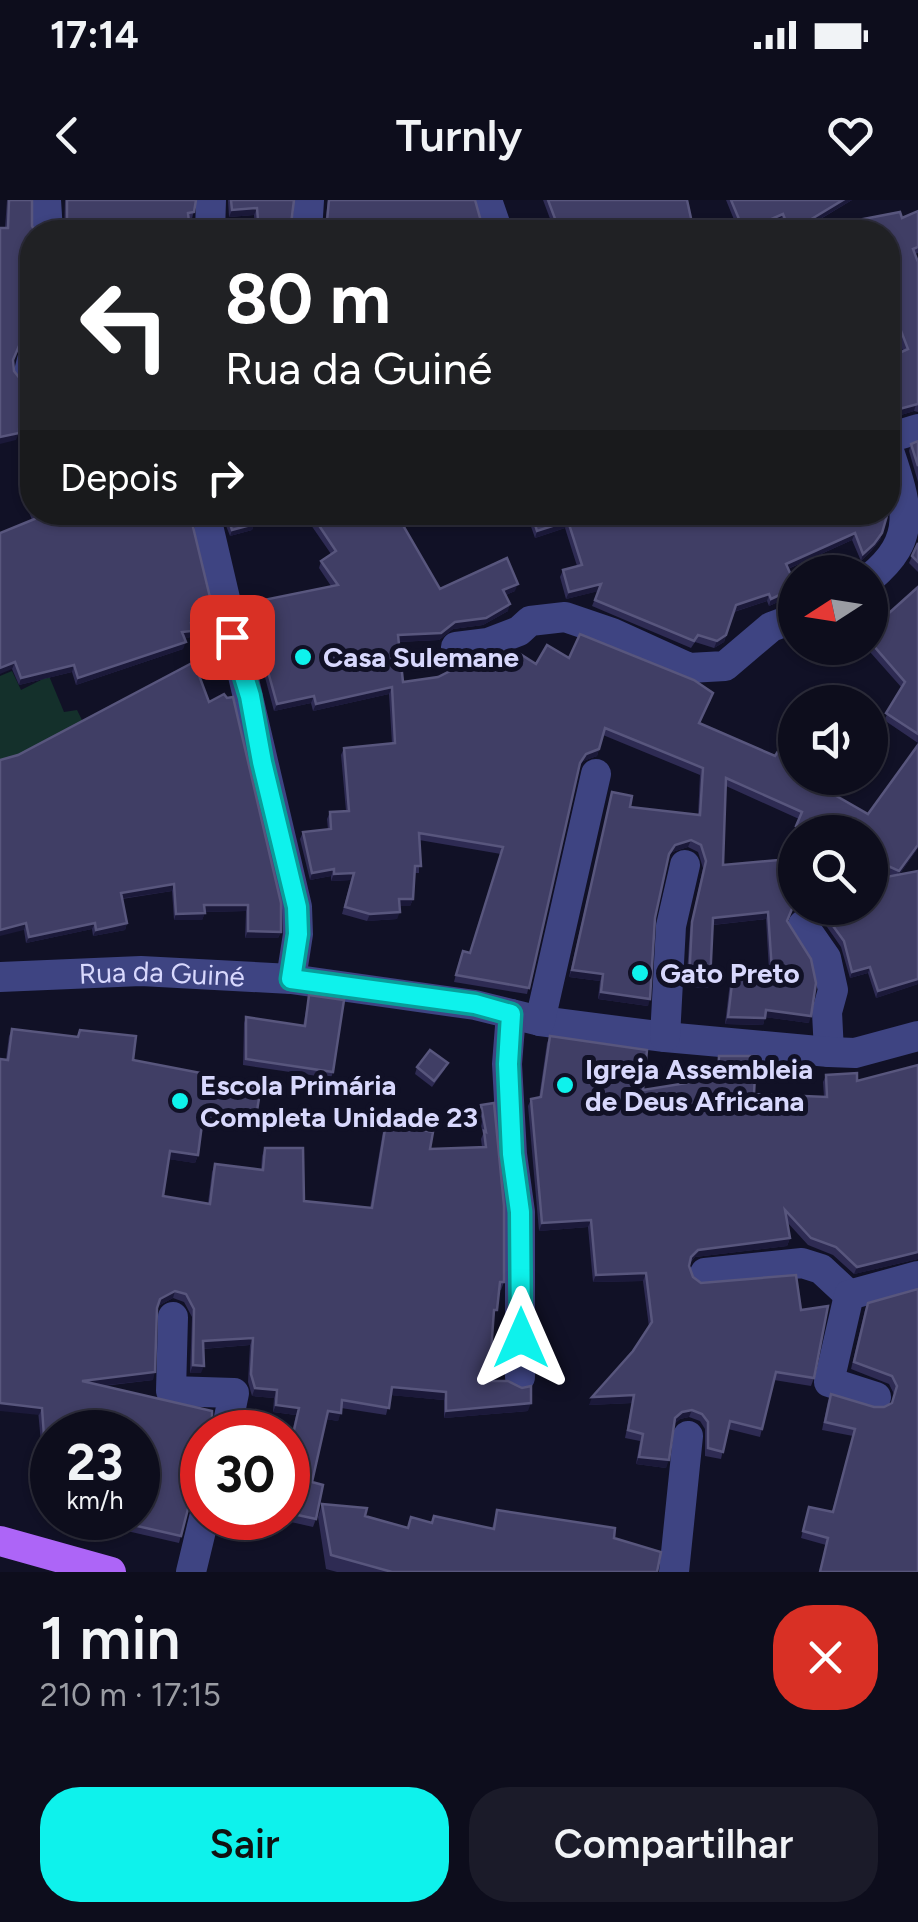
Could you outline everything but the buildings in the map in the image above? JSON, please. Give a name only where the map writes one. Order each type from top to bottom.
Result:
[{"type":"main road","points":[[0,1541],[112,1572]]},
{"type":"street","points":[[888,567],[911,542],[912,520],[900,484]]},
{"type":"street","points":[[209,530],[297,907],[298,934],[291,979]]},
{"type":"street","points":[[456,646],[488,643],[519,631],[530,621],[565,617],[612,633],[689,668],[725,666],[778,624]]},
{"type":"street","points":[[520,1376],[520,1212],[512,1154],[508,1064],[596,774]]},
{"type":"street","points":[[665,1037],[672,926],[685,865]]},
{"type":"street","points":[[803,926],[826,958],[833,990],[827,1012],[829,1052]]},
{"type":"street","name":"Rua da Guiné","points":[[0,977],[140,971],[291,979],[475,1004],[525,1018],[665,1037],[829,1052],[855,1053],[918,1036]]},
{"type":"street","points":[[705,1273],[802,1263],[821,1270],[849,1295]]},
{"type":"street","points":[[849,1295],[918,1276]]},
{"type":"street","points":[[849,1295],[829,1382],[876,1396]]},
{"type":"street","points":[[173,1316],[172,1391],[234,1393],[231,1410]]},
{"type":"street","points":[[674,1572],[688,1436]]},
{"type":"street","points":[[192,1572],[199,1540]]},
{"type":"green space","points":[[12,671],[21,690],[49,676],[64,712],[77,710],[84,724],[0,764],[0,676]]},
{"type":"place","name":"Casa Sulemane","points":[[303,657]]},
{"type":"place","name":"Gato Preto","points":[[640,973]]},
{"type":"place","name":"Igreja Assembleia de Deus Africana","points":[[565,1085]]},
{"type":"place","name":"Escola Primária Completa Unidade 23","points":[[180,1101]]},
{"type":"route","points":[[232,637],[250,696],[297,907],[298,934],[291,979],[475,1004],[511,1014],[508,1064],[512,1154],[520,1212],[521,1338]]}]
